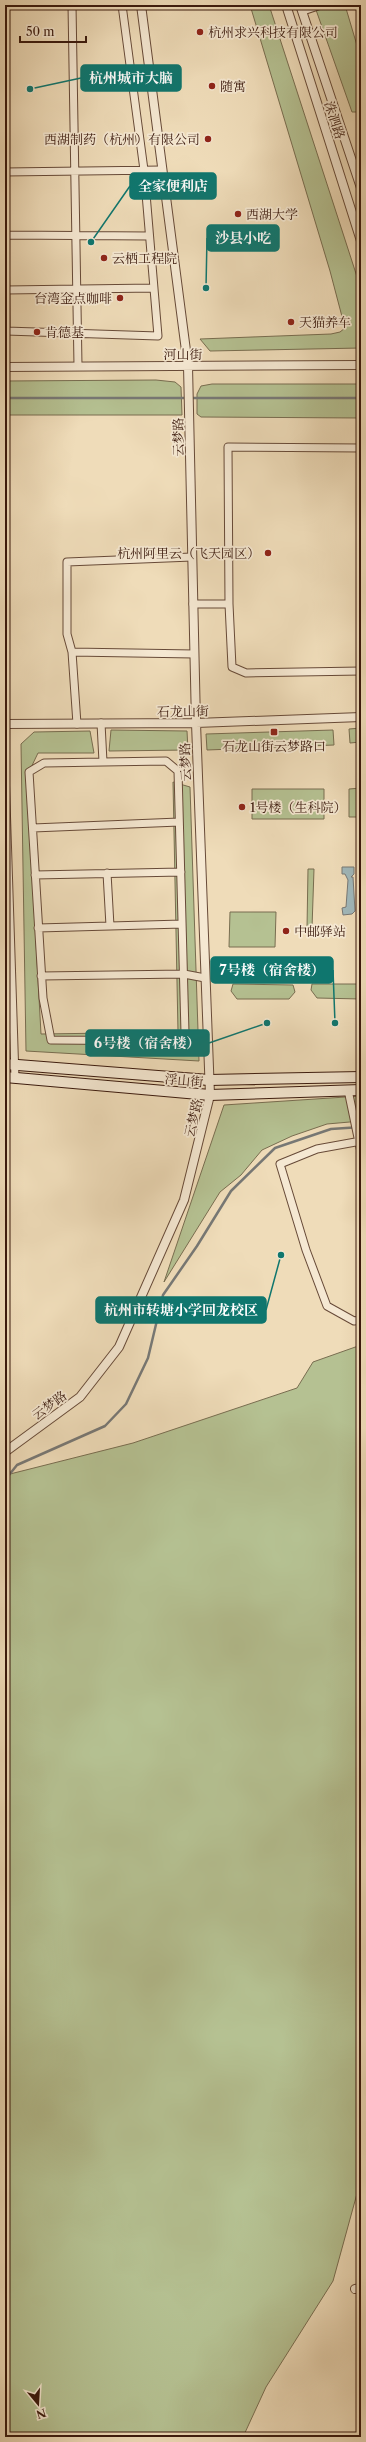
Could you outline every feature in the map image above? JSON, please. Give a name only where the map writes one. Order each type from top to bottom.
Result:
[{"type":"main road","name":"浮山街","points":[[5,1064],[209,1080],[361,1077]]},
{"type":"main road","name":"浮山街","points":[[10,1078],[210,1095],[361,1090]]},
{"type":"street","points":[[72,5],[78,366]]},
{"type":"street","points":[[5,216],[6,331],[78,335],[158,336],[144,170],[122,5]]},
{"type":"street","name":"云梦路","points":[[5,1452],[80,1398],[118,1347],[184,1200],[210,1095],[196,723],[188,366],[140,5]]},
{"type":"street","name":"洙泗路","points":[[286,5],[361,241]]},
{"type":"street","points":[[301,8],[321,5]]},
{"type":"street","name":"洙泗路","points":[[301,8],[361,188]]},
{"type":"street","points":[[5,172],[162,170]]},
{"type":"street","points":[[5,235],[149,236]]},
{"type":"street","points":[[6,290],[154,288]]},
{"type":"street","name":"河山街","points":[[5,367],[361,364]]},
{"type":"street","points":[[361,448],[228,447],[229,604],[232,667],[246,673],[361,672]]},
{"type":"street","points":[[77,724],[72,652],[67,634],[67,562],[192,557]]},
{"type":"street","points":[[193,604],[229,604]]},
{"type":"street","points":[[72,652],[194,654]]},
{"type":"street","name":"石龙山街","points":[[5,724],[196,723],[361,717]]},
{"type":"street","points":[[101,724],[103,762]]},
{"type":"street","points":[[166,761],[178,771],[185,1033],[181,1041],[51,1040],[42,998],[29,772],[44,763],[103,762],[166,761]]},
{"type":"street","points":[[5,770],[9,969],[16,1064],[10,1078]]},
{"type":"street","points":[[32,828],[179,822]]},
{"type":"street","points":[[35,875],[181,872]]},
{"type":"street","points":[[107,873],[110,926]]},
{"type":"street","points":[[38,928],[182,924]]},
{"type":"street","points":[[41,976],[184,974],[205,978]]},
{"type":"street","points":[[348,1090],[360,1141],[361,1152]]},
{"type":"street","points":[[360,1141],[317,1149],[280,1164],[306,1250],[327,1306],[354,1321],[361,1320]]},
{"type":"green space","points":[[250,5],[269,5],[361,289],[361,348],[210,351],[200,339],[331,334],[340,332],[345,328],[330,271]]},
{"type":"green space","points":[[321,5],[345,5],[361,59],[361,112],[352,112],[315,7]]},
{"type":"green space","points":[[156,380],[175,382],[181,387],[182,415],[5,415],[5,381]]},
{"type":"green space","points":[[212,384],[361,384],[361,418],[201,417],[197,414],[197,394],[201,386]]},
{"type":"green space","points":[[361,728],[361,742],[350,743],[349,729]]},
{"type":"green space","points":[[111,730],[187,731],[188,750],[109,751]]},
{"type":"green space","points":[[333,730],[334,745],[207,750],[206,734]]},
{"type":"green space","points":[[90,731],[94,753],[38,753],[27,776],[41,1034],[178,1032],[173,782],[190,787],[199,1061],[26,1051],[21,744],[34,732]]},
{"type":"green space","points":[[361,788],[361,817],[349,817],[349,789]]},
{"type":"green space","points":[[252,789],[324,789],[324,819],[252,819]]},
{"type":"green space","points":[[308,869],[314,869],[312,928],[307,928]]},
{"type":"green space","points":[[230,912],[276,912],[275,947],[229,947]]},
{"type":"green space","points":[[233,984],[293,985],[295,992],[289,999],[237,999],[231,991]]},
{"type":"green space","points":[[312,984],[361,984],[361,999],[317,998],[311,990]]},
{"type":"green space","points":[[361,1096],[361,1121],[327,1124],[292,1136],[262,1150],[241,1175],[220,1192],[164,1282],[224,1105]]},
{"type":"green space","points":[[361,1345],[361,2179],[333,2281],[266,2387],[243,2437],[5,2437],[5,1481],[10,1474],[133,1443],[297,1388],[313,1362]]},
{"type":"water","points":[[342,867],[354,867],[354,874],[351,877],[353,877],[355,911],[352,914],[343,915],[342,908],[346,907],[348,880],[345,874],[342,874]]},
{"type":"waterway","points":[[5,398],[361,398]]},
{"type":"waterway","points":[[5,1480],[17,1465],[105,1426],[126,1404],[148,1358],[163,1295],[197,1246],[231,1191],[275,1148],[331,1129],[361,1127]]},
{"type":"place","name":"杭州求兴科技有限公司","points":[[200,32]]},
{"type":"place","name":"随寓","points":[[212,86]]},
{"type":"place","name":"杭州城市大脑","points":[[30,89]]},
{"type":"place","name":"西湖制药（杭州）有限公司","points":[[208,139]]},
{"type":"place","name":"西湖大学","points":[[238,214]]},
{"type":"place","name":"全家便利店","points":[[91,242]]},
{"type":"place","name":"云栖工程院","points":[[104,258]]},
{"type":"place","name":"沙县小吃","points":[[206,288]]},
{"type":"place","name":"台湾金点咖啡","points":[[120,298]]},
{"type":"place","name":"天猫养车","points":[[291,322]]},
{"type":"place","name":"肯德基","points":[[37,332]]},
{"type":"place","name":"杭州阿里云（飞天园区）","points":[[268,553]]},
{"type":"place","name":"石龙山街云梦路口","points":[[274,732]]},
{"type":"place","name":"1号楼（生科院）","points":[[242,807]]},
{"type":"place","name":"中邮驿站","points":[[286,931]]},
{"type":"place","name":"6号楼（宿舍楼）","points":[[267,1023]]},
{"type":"place","name":"7号楼（宿舍楼）","points":[[335,1023]]},
{"type":"place","name":"杭州市转塘小学回龙校区","points":[[281,1255]]}]
